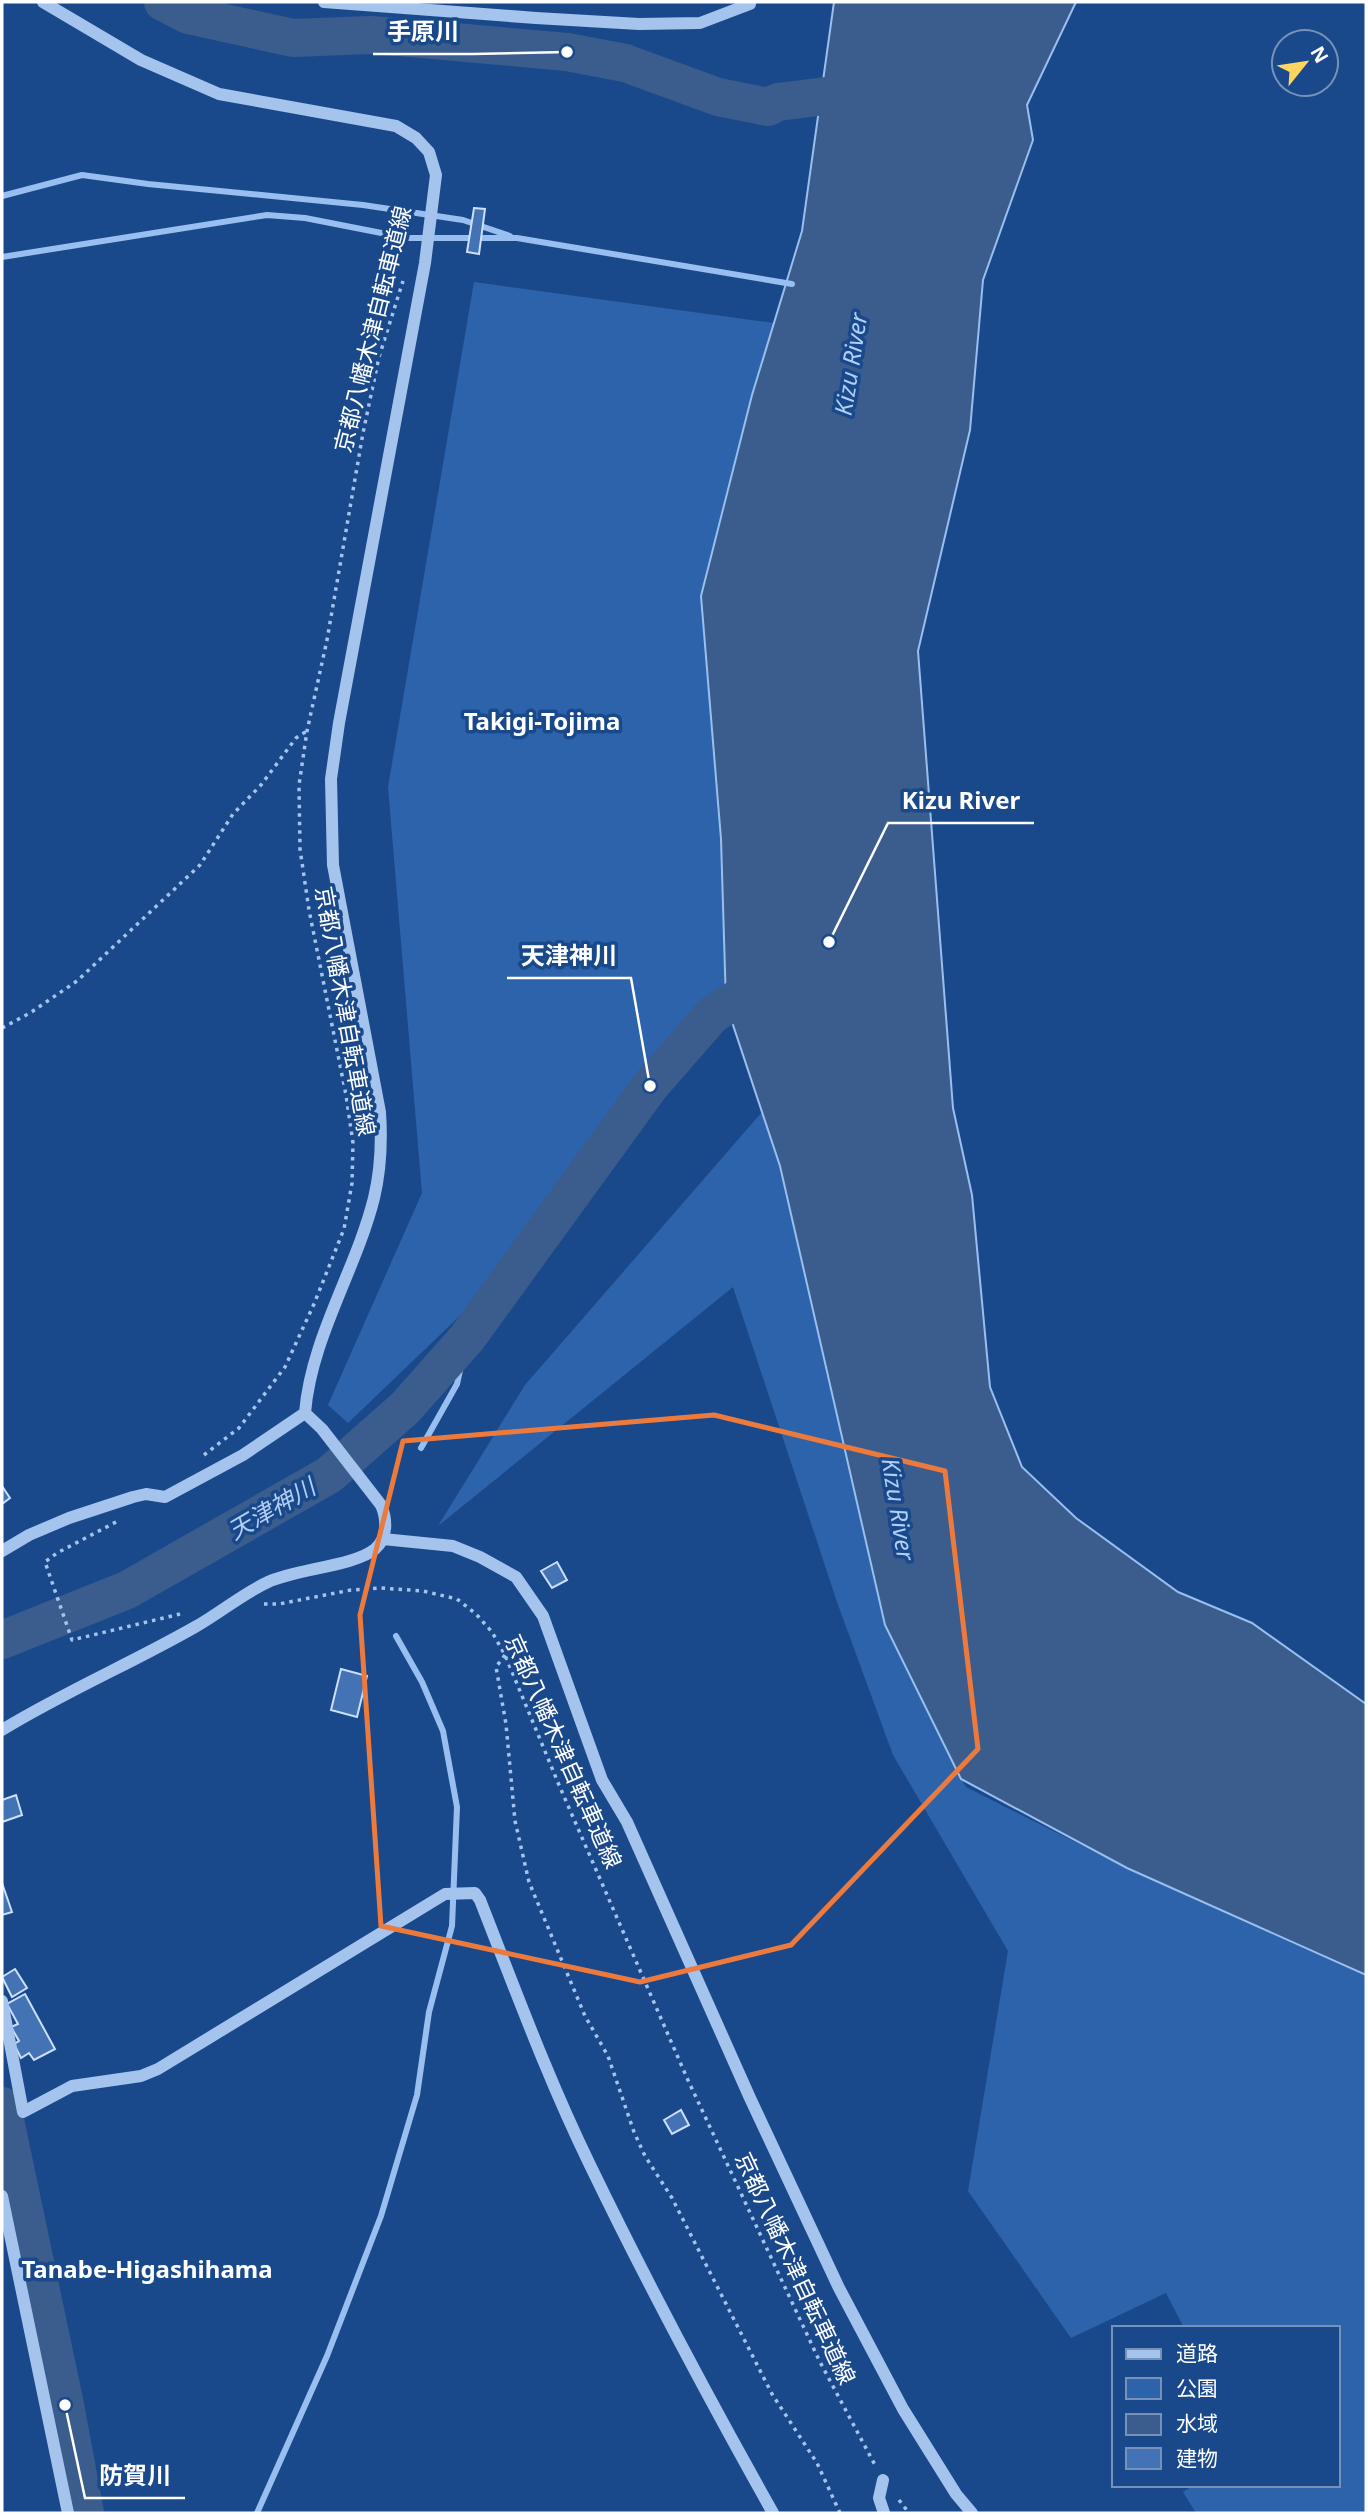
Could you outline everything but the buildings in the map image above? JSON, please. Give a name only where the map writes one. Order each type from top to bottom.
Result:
[{"type":"street","points":[[43,2],[141,60],[219,94],[396,126],[416,138],[429,152],[436,175],[425,263],[339,723],[331,779],[333,865],[375,1077],[381,1156],[367,1221],[342,1283],[307,1385],[305,1413]]},
{"type":"street","points":[[324,2],[639,23],[701,23],[750,4]]},
{"type":"street","points":[[2,1730],[34,1710],[197,1626],[269,1581],[359,1557],[375,1549],[383,1539],[386,1515],[374,1494],[322,1429],[305,1413]]},
{"type":"street","points":[[2,1551],[29,1535],[69,1518],[146,1494],[165,1497],[243,1455],[305,1413]]},
{"type":"street","points":[[383,1539],[453,1546],[480,1557],[516,1577],[543,1616],[602,1780],[627,1822],[750,2098],[839,2288],[904,2409],[956,2494],[972,2513]]},
{"type":"street","points":[[2,2001],[23,2112],[72,2086],[141,2076],[158,2069],[445,1894],[475,1894],[480,1900],[546,2065],[589,2163],[718,2416],[773,2513]]},
{"type":"street","points":[[2,2196],[68,2513]]},
{"type":"street","points":[[883,2480],[879,2498],[884,2513]]},
{"type":"path","name":"京都八幡木津自転車道線","points":[[203,1455],[239,1429],[285,1367],[344,1229],[352,1183],[353,1143],[346,1095],[309,910],[300,849],[299,785],[363,433],[379,357],[404,276]]},
{"type":"path","points":[[2,1028],[30,1013],[77,981],[200,865],[233,814],[261,785],[296,737],[307,732]]},
{"type":"path","points":[[118,1521],[47,1559],[46,1569],[74,1641],[183,1614]]},
{"type":"path","name":"京都八幡木津自転車道線","points":[[230,1604],[279,1604],[351,1590],[423,1591],[457,1600],[492,1632],[505,1655],[558,1785],[687,2078],[819,2360],[883,2480],[909,2513]]},
{"type":"path","points":[[505,1655],[496,1667],[506,1724],[515,1821],[529,1882],[585,2016],[608,2056],[645,2156],[672,2198],[772,2394],[817,2463],[840,2513]]},
{"type":"highlighted area","points":[[714,1415],[945,1471],[978,1749],[791,1945],[640,1982],[381,1926],[360,1615],[403,1441]]},
{"type":"green space","points":[[474,282],[774,323],[701,599],[721,839],[725,1006],[650,1086],[467,1309],[348,1423],[328,1405],[422,1193],[388,787]]},
{"type":"green space","points":[[762,1112],[960,1777],[966,1787],[1127,1868],[1366,1975],[1366,2513],[1196,2513],[1183,2492],[1191,2487],[1340,2487],[1340,2326],[1183,2326],[1166,2293],[1071,2338],[968,2191],[1008,1951],[893,1755],[837,1602],[733,1287],[438,1526],[525,1385]]},
{"type":"water","points":[[834,2],[1076,2],[1027,105],[1033,140],[983,280],[970,430],[918,651],[953,1108],[972,1195],[990,1387],[1022,1467],[1076,1518],[1178,1592],[1252,1623],[1366,1704],[1366,1975],[1127,1868],[961,1779],[885,1625],[780,1166],[726,1004],[721,839],[701,596],[752,395],[802,231]]},
{"type":"waterway","points":[[163,2],[188,15],[293,38],[370,35],[567,52],[625,63],[718,97],[768,107],[778,102],[873,90]]},
{"type":"waterway","points":[[2,196],[82,175],[363,205],[463,220],[510,236]]},
{"type":"waterway","points":[[2,257],[267,215],[305,218],[407,238],[517,238],[792,284]]},
{"type":"waterway","name":"天津神川","points":[[2,1640],[127,1590],[329,1475],[405,1408],[467,1338],[650,1086],[712,1015],[770,977]]},
{"type":"waterway","points":[[421,1448],[457,1384],[467,1338]]},
{"type":"waterway","points":[[257,2513],[327,2356],[381,2216],[417,2095],[429,2012],[452,1926],[457,1807],[443,1731],[422,1682],[396,1636]]},
{"type":"waterway","points":[[2,2106],[85,2513]]},
{"type":"place","name":"手原川","points":[[567,52]]},
{"type":"place","name":"Kizu River","points":[[829,942]]},
{"type":"place","name":"天津神川","points":[[650,1086]]},
{"type":"place","name":"防賀川","points":[[65,2405]]},
{"type":"district","name":"Takigi-Tojima","points":[[542,720]]},
{"type":"district","name":"Tanabe-Higashihama","points":[[147,2268]]}]
